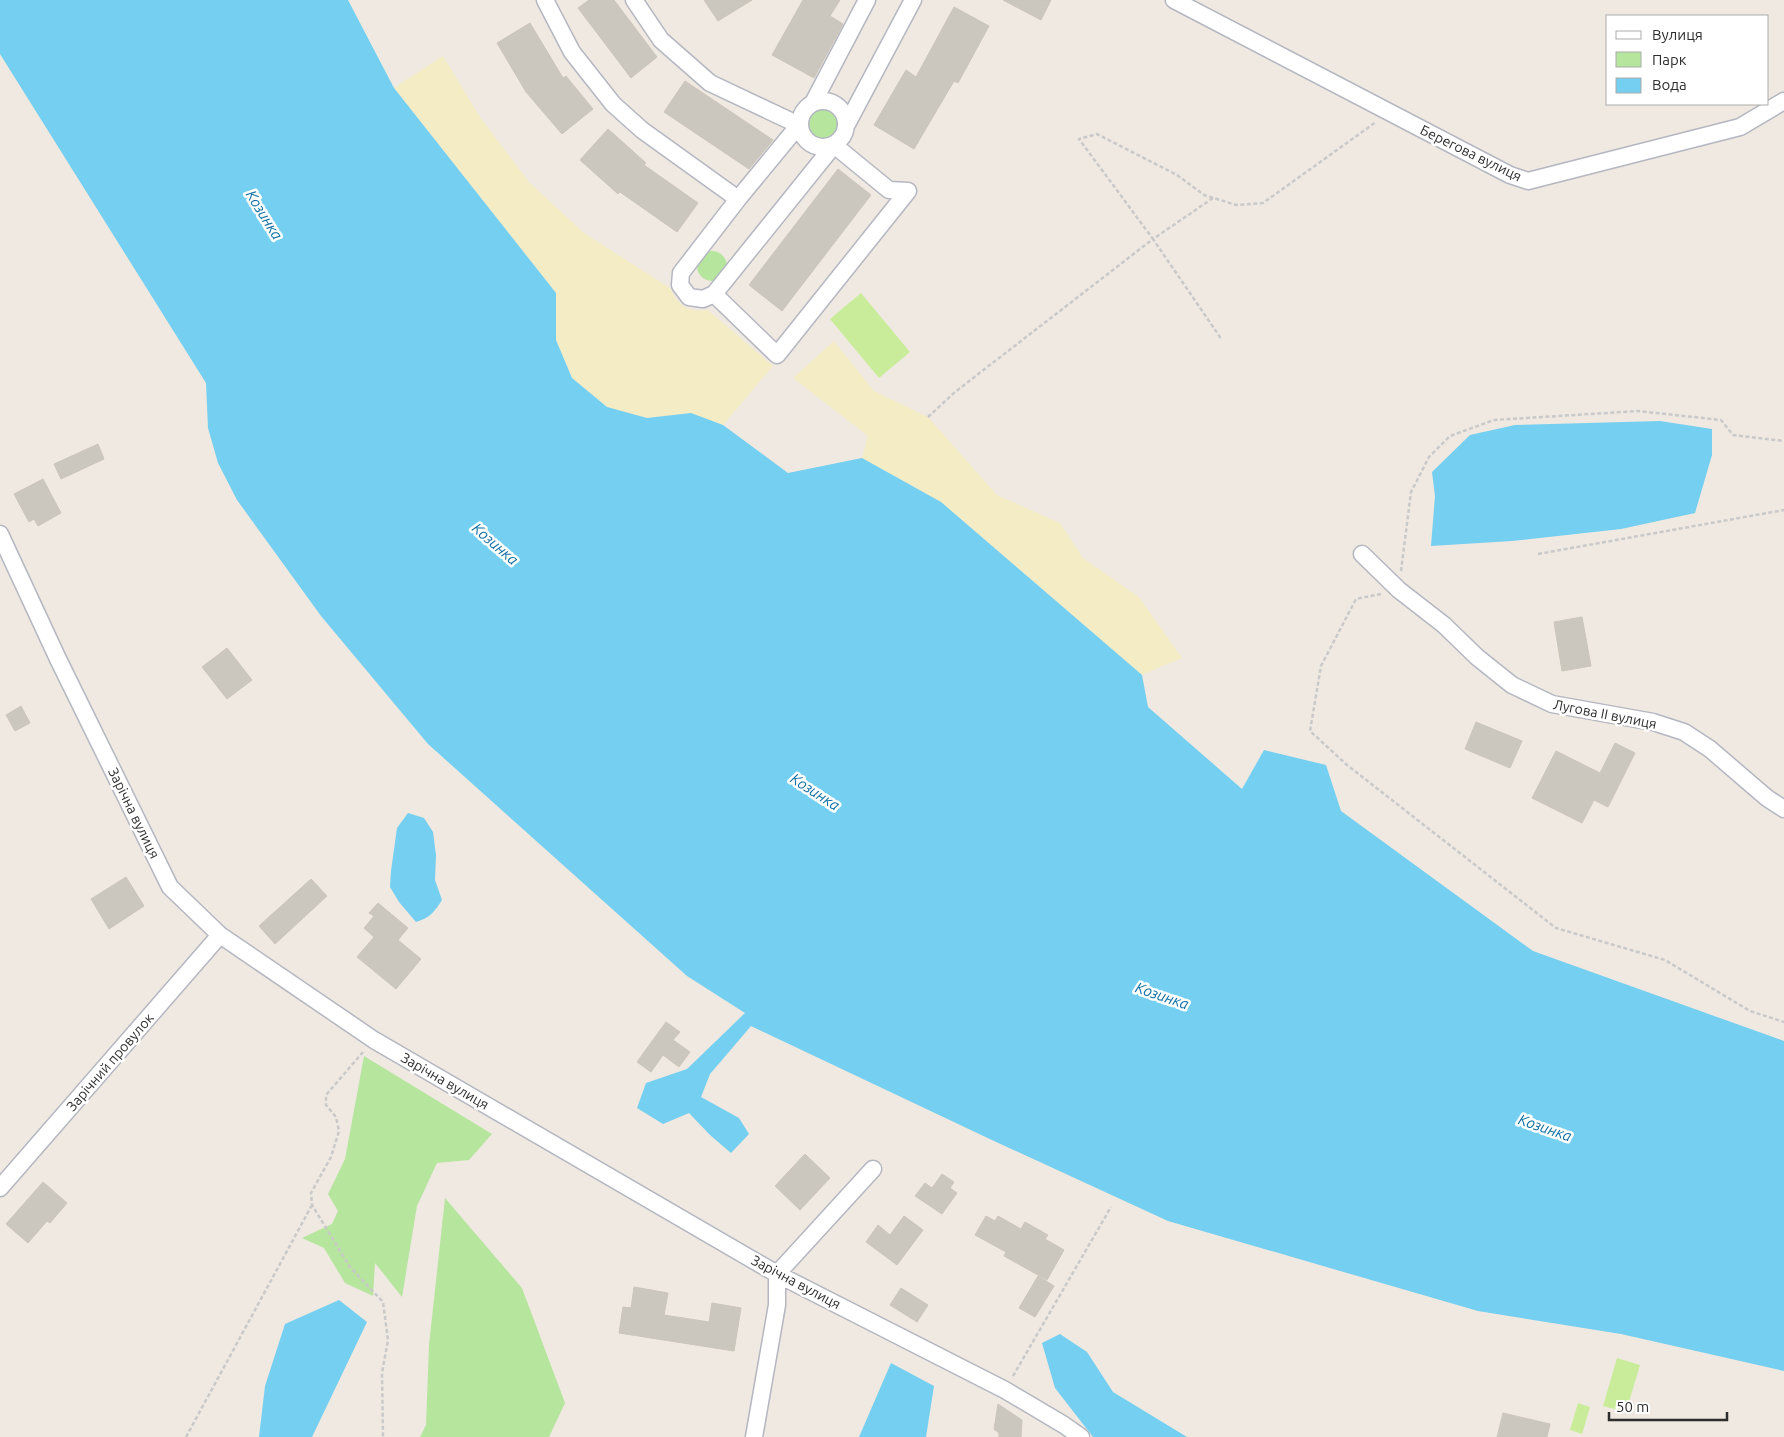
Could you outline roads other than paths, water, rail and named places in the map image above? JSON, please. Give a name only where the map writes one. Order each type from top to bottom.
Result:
[{"type":"street","points":[[545,0],[572,52],[613,104],[642,130],[738,199]]},
{"type":"street","points":[[634,0],[661,40],[710,83],[799,125],[806,138],[812,144],[819,146],[834,145],[889,190],[908,191],[777,355],[714,294]]},
{"type":"street","points":[[867,0],[813,103],[804,111],[799,125],[688,262],[682,273],[680,285],[689,298],[703,299],[714,294],[844,135],[847,124],[913,0]]},
{"type":"street","name":"Берегова вулиця","points":[[1174,0],[1510,175],[1528,181],[1740,127],[1784,101]]},
{"type":"street","points":[[813,103],[828,101],[836,104],[846,116],[847,124]]},
{"type":"street","name":"Зарічна вулиця","points":[[0,534],[62,668],[170,887],[220,935],[374,1040],[777,1274],[1005,1390],[1081,1437]]},
{"type":"street","name":"Лугова II вулиця","points":[[1362,554],[1399,590],[1444,625],[1477,657],[1512,685],[1552,704],[1653,722],[1684,732],[1710,749],[1767,798],[1784,809]]},
{"type":"street","name":"Зарічний провулок","points":[[0,1188],[220,935]]},
{"type":"street","points":[[754,1437],[777,1304],[777,1274],[873,1169]]},
{"type":"water","name":"Козинка","points":[[0,0],[348,0],[394,88],[556,293],[556,340],[572,378],[607,407],[647,418],[691,413],[723,425],[788,473],[862,458],[941,502],[1142,675],[1148,707],[1242,789],[1264,750],[1326,765],[1341,811],[1533,951],[1784,1041],[1784,1371],[1621,1334],[1478,1311],[1168,1221],[751,1026],[710,1074],[701,1097],[739,1118],[749,1134],[731,1153],[689,1113],[663,1124],[637,1108],[646,1083],[687,1069],[745,1013],[687,976],[428,744],[321,616],[237,500],[218,463],[208,428],[206,383],[0,54]]},
{"type":"water","points":[[1660,421],[1712,429],[1712,455],[1695,513],[1621,529],[1512,541],[1431,546],[1435,496],[1432,472],[1470,435],[1515,425]]},
{"type":"water","points":[[408,813],[424,818],[433,832],[436,855],[435,880],[442,900],[432,914],[416,922],[399,902],[390,887],[397,828]]},
{"type":"water","points":[[339,1300],[367,1322],[312,1437],[259,1437],[265,1386],[285,1324]]},
{"type":"water","points":[[1060,1334],[1087,1352],[1113,1392],[1187,1437],[1093,1437],[1055,1388],[1042,1343]]},
{"type":"water","points":[[891,1363],[934,1386],[926,1437],[859,1437]]}]
